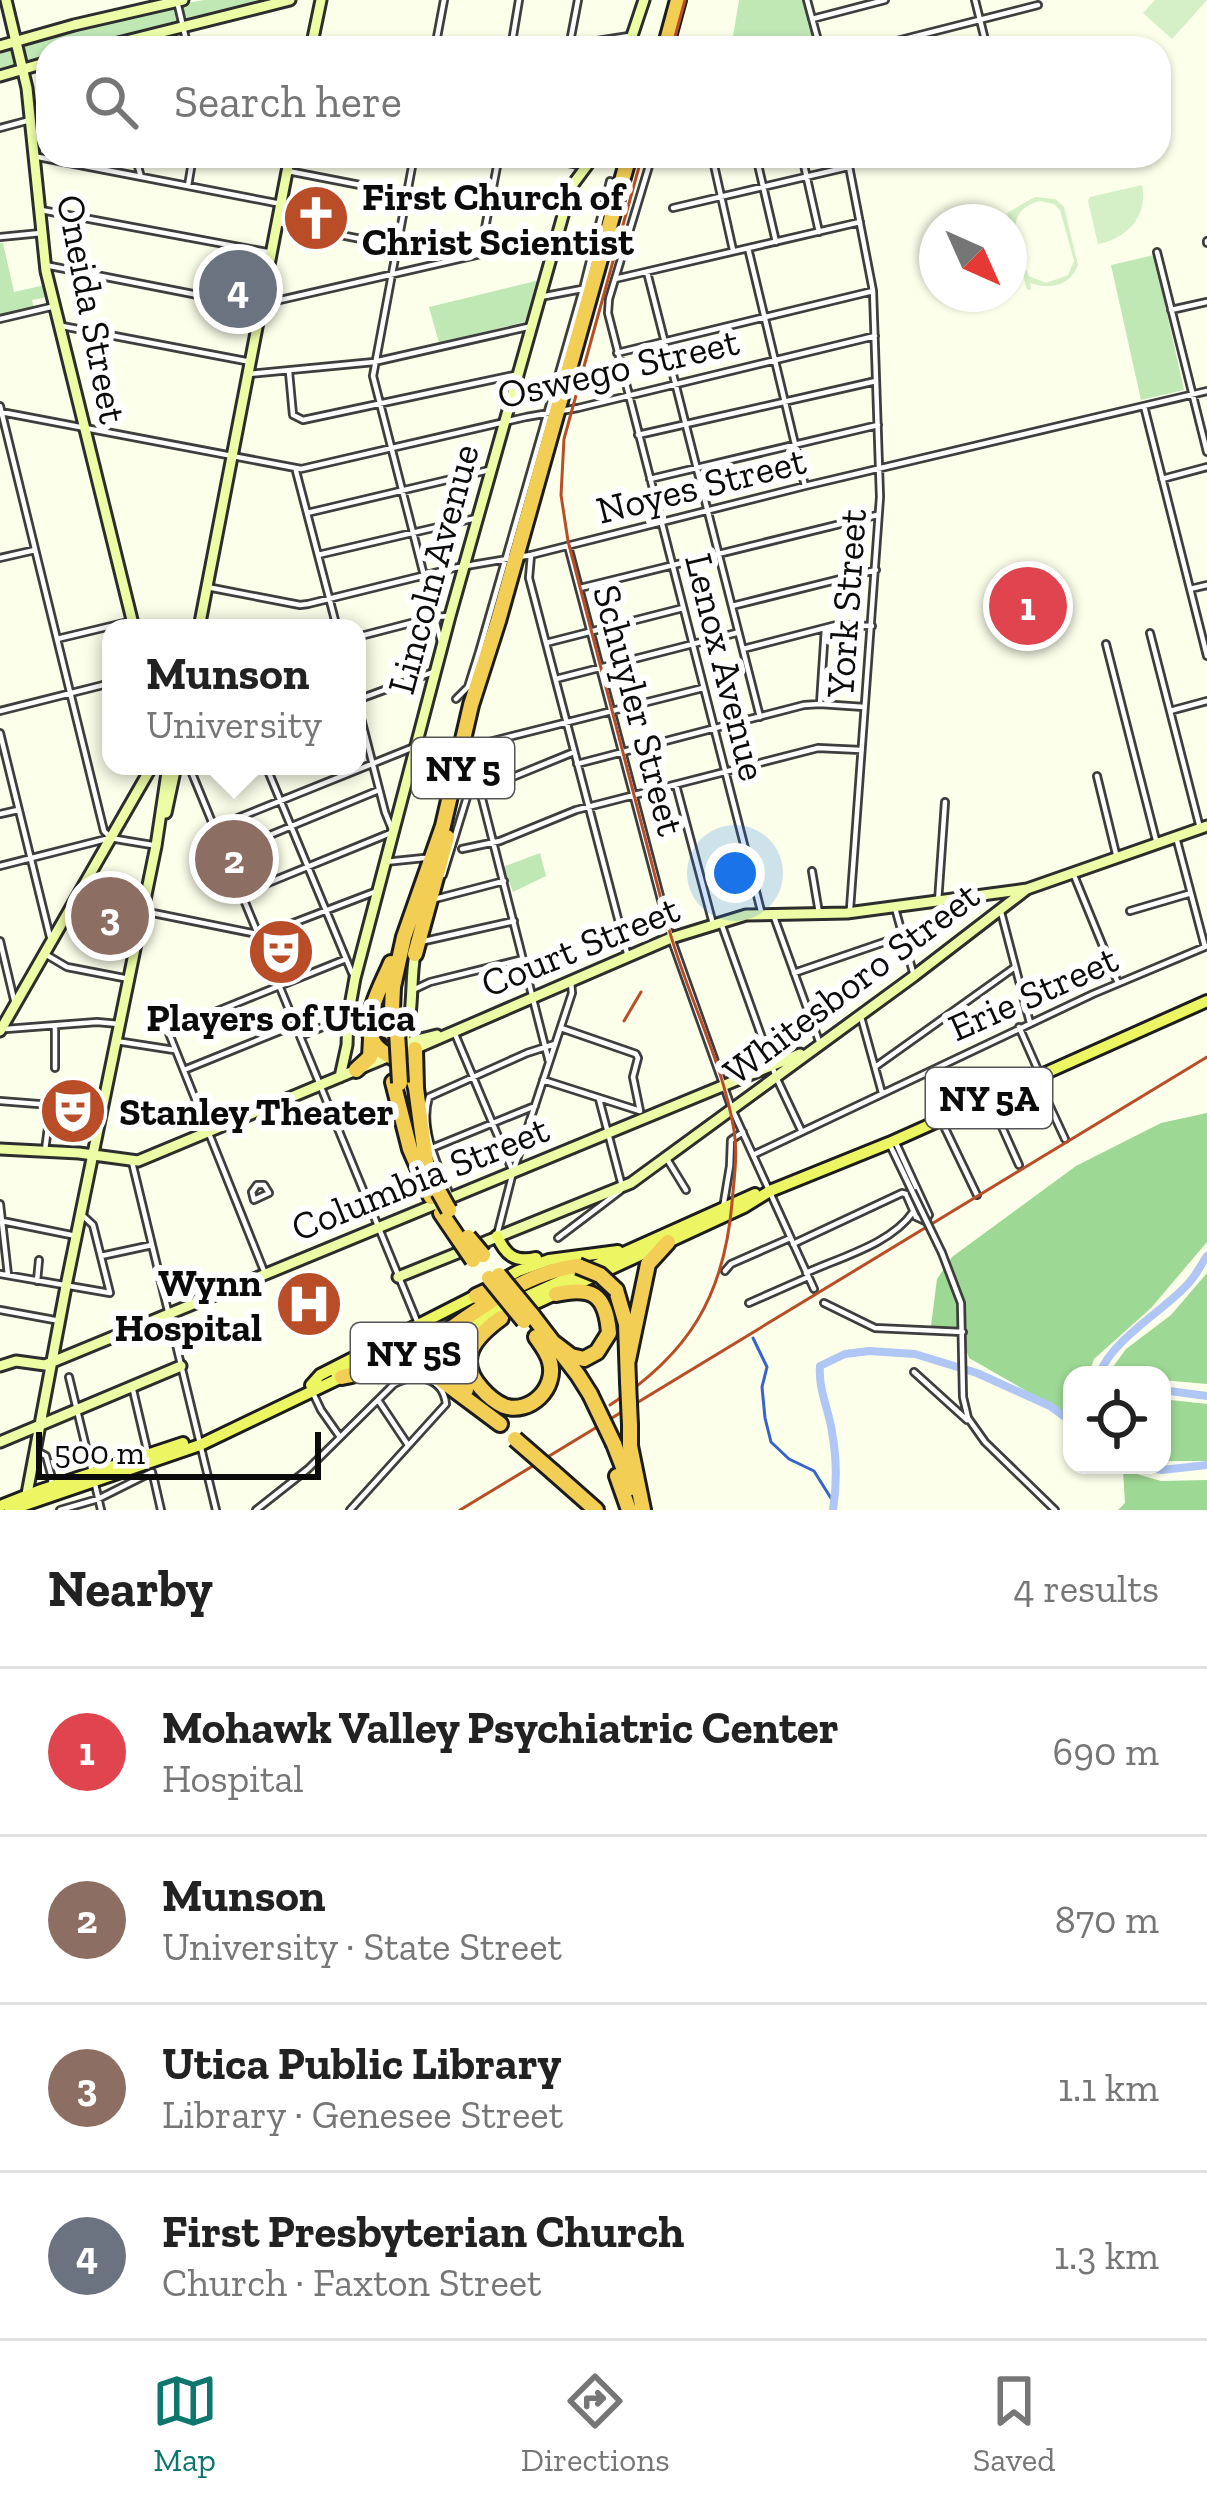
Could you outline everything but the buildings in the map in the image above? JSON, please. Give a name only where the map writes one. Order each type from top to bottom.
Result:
[{"type":"highway","points":[[664,36],[674,0]]},
{"type":"highway","name":"NY 5","points":[[442,1202],[409,1124],[394,1032],[393,987],[413,941],[454,812],[556,411],[628,168]]},
{"type":"highway","name":"NY 5","points":[[413,941],[471,705],[519,557]]},
{"type":"highway","points":[[356,1070],[370,1057],[370,1017],[413,941],[454,812]]},
{"type":"highway","points":[[371,1039],[380,1051],[406,1049]]},
{"type":"highway","points":[[403,1085],[406,1049]]},
{"type":"highway","points":[[403,1085],[409,1070],[406,1049]]},
{"type":"highway","name":"NY 5","points":[[403,1085],[410,1149],[516,1314],[586,1397]]},
{"type":"highway","points":[[628,1360],[644,1274],[651,1258],[668,1242]]},
{"type":"highway","points":[[476,1297],[517,1277],[566,1265],[590,1265],[616,1290],[626,1324],[630,1446],[641,1510]]},
{"type":"highway","points":[[554,1343],[584,1359],[598,1352],[609,1333],[590,1265]]},
{"type":"highway","points":[[428,1335],[548,1271],[590,1265]]},
{"type":"highway","points":[[556,1294],[587,1290],[604,1307]]},
{"type":"highway","points":[[488,1395],[471,1375],[471,1350],[478,1338],[516,1314]]},
{"type":"highway","name":"NY 5","points":[[516,1314],[554,1343],[641,1510]]},
{"type":"highway","points":[[428,1335],[458,1374],[505,1406],[515,1407],[532,1403],[545,1391],[551,1367],[536,1336]]},
{"type":"highway","points":[[428,1335],[466,1391],[596,1510]]},
{"type":"highway","points":[[342,1377],[386,1367],[421,1367],[500,1424]]},
{"type":"highway","name":"NY 5","points":[[610,1447],[629,1510]]},
{"type":"main road","name":"NY 5A","points":[[516,1314],[590,1265],[752,1195],[892,1142],[1207,1001]]},
{"type":"main road","name":"NY 5A","points":[[516,1314],[556,1294],[590,1265],[668,1242],[770,1191]]},
{"type":"main road","points":[[497,1236],[506,1252],[519,1260],[563,1254],[590,1265]]},
{"type":"main road","points":[[312,1387],[320,1375],[428,1335],[476,1297]]},
{"type":"main road","name":"NY 5S","points":[[21,1506],[50,1487],[150,1463],[428,1335],[516,1314]]},
{"type":"main road","name":"NY 5S","points":[[312,1387],[516,1314]]},
{"type":"main road","points":[[98,1496],[110,1471]]},
{"type":"main road","name":"NY 5S","points":[[0,1506],[21,1506],[93,1476]]},
{"type":"street","name":"Oneida Street","points":[[6,0],[24,69],[45,266],[132,619]]},
{"type":"street","points":[[0,46],[179,0],[185,36]]},
{"type":"street","points":[[151,36],[290,0]]},
{"type":"street","points":[[314,36],[321,0]]},
{"type":"street","points":[[437,36],[444,0]]},
{"type":"street","points":[[513,36],[519,0]]},
{"type":"street","points":[[571,36],[578,0]]},
{"type":"street","points":[[627,36],[633,35],[644,0]]},
{"type":"street","points":[[807,0],[817,36]]},
{"type":"street","points":[[812,19],[885,0]]},
{"type":"street","points":[[975,0],[984,36]]},
{"type":"street","points":[[1017,0],[1019,10]]},
{"type":"street","points":[[916,36],[1038,5]]},
{"type":"street","points":[[0,76],[36,66]]},
{"type":"street","points":[[0,128],[29,120]]},
{"type":"street","points":[[95,168],[281,204]]},
{"type":"street","points":[[138,168],[141,177]]},
{"type":"street","points":[[188,186],[191,168]]},
{"type":"street","points":[[411,168],[373,383],[442,646]]},
{"type":"street","points":[[480,254],[497,168]]},
{"type":"street","name":"Lincoln Avenue","points":[[340,1077],[355,978],[450,616],[565,207],[573,182],[584,168]]},
{"type":"street","name":"Lenox Avenue","points":[[648,168],[608,313],[725,772],[815,1047]]},
{"type":"street","points":[[715,168],[734,251]]},
{"type":"street","points":[[759,168],[776,242]]},
{"type":"street","points":[[804,168],[819,232]]},
{"type":"street","points":[[673,208],[846,168]]},
{"type":"street","name":"York Street","points":[[850,168],[873,292],[880,469],[850,913]]},
{"type":"street","points":[[201,619],[288,170],[406,194]]},
{"type":"street","points":[[556,411],[610,181]]},
{"type":"street","points":[[492,192],[565,207]]},
{"type":"street","points":[[39,209],[272,253]]},
{"type":"street","points":[[615,279],[860,222]]},
{"type":"street","points":[[278,223],[397,246]]},
{"type":"street","points":[[0,237],[41,233]]},
{"type":"street","points":[[45,266],[262,305],[557,237]]},
{"type":"street","points":[[748,248],[805,486]]},
{"type":"street","points":[[1157,252],[1207,452]]},
{"type":"street","points":[[647,272],[760,717]]},
{"type":"street","points":[[540,297],[583,289]]},
{"type":"street","points":[[617,353],[873,292]]},
{"type":"street","points":[[1171,310],[1207,302]]},
{"type":"street","points":[[0,320],[55,306]]},
{"type":"street","points":[[59,325],[250,368],[290,371],[374,362],[532,326]]},
{"type":"street","name":"Oswego Street","points":[[1,409],[296,469],[875,336]]},
{"type":"street","points":[[290,371],[295,418],[303,420],[519,374]]},
{"type":"street","points":[[638,436],[876,381]]},
{"type":"street","name":"Noyes Street","points":[[207,587],[300,605],[568,546],[1207,391]]},
{"type":"street","points":[[1144,406],[1207,656]]},
{"type":"street","points":[[1,409],[110,838]]},
{"type":"street","points":[[650,479],[878,425]]},
{"type":"street","points":[[1162,479],[1207,467]]},
{"type":"street","points":[[296,469],[335,619]]},
{"type":"street","points":[[307,513],[492,470]]},
{"type":"street","points":[[580,588],[879,514]]},
{"type":"street","points":[[318,555],[478,518]]},
{"type":"street","name":"Schuyler Street","points":[[568,546],[670,938],[732,1108],[814,1289]]},
{"type":"street","points":[[0,558],[35,550]]},
{"type":"street","points":[[519,557],[529,578],[628,957]]},
{"type":"street","points":[[456,698],[468,687],[519,557]]},
{"type":"street","points":[[732,606],[876,570]]},
{"type":"street","points":[[1190,589],[1207,585]]},
{"type":"street","points":[[546,643],[683,608]]},
{"type":"street","points":[[366,635],[450,616]]},
{"type":"street","points":[[743,649],[844,624],[872,626]]},
{"type":"street","points":[[820,704],[825,628]]},
{"type":"street","points":[[57,639],[102,630]]},
{"type":"street","points":[[556,680],[739,633]]},
{"type":"street","points":[[1150,633],[1203,827]]},
{"type":"street","points":[[1106,644],[1156,844]]},
{"type":"street","points":[[366,698],[436,671]]},
{"type":"street","points":[[0,710],[102,685]]},
{"type":"street","points":[[549,1062],[476,771],[476,754],[481,744],[704,688]]},
{"type":"street","points":[[1170,711],[1207,701]]},
{"type":"street","points":[[577,764],[820,704],[866,707]]},
{"type":"street","points":[[0,733],[3,762],[51,942]]},
{"type":"street","points":[[241,894],[394,832],[366,739]]},
{"type":"street","points":[[366,765],[416,747]]},
{"type":"street","points":[[462,849],[494,842],[589,806],[818,748],[862,750]]},
{"type":"street","points":[[481,790],[574,752]]},
{"type":"street","points":[[406,1049],[413,941],[435,898],[476,771]]},
{"type":"street","points":[[0,1029],[147,775]]},
{"type":"street","points":[[21,1506],[171,775]]},
{"type":"street","points":[[195,775],[398,1276],[428,1335]]},
{"type":"street","points":[[270,775],[355,978]]},
{"type":"street","points":[[213,827],[342,775]]},
{"type":"street","points":[[1097,776],[1118,858]]},
{"type":"street","points":[[676,784],[717,923],[801,1130]]},
{"type":"street","points":[[224,854],[379,790]]},
{"type":"street","points":[[938,902],[945,802]]},
{"type":"street","points":[[0,814],[18,810]]},
{"type":"street","name":"Whitesboro Street","points":[[815,1047],[1028,889],[1203,827]]},
{"type":"street","points":[[1176,837],[1206,946]]},
{"type":"street","points":[[0,866],[110,838],[156,846]]},
{"type":"street","points":[[385,862],[424,858]]},
{"type":"street","points":[[812,872],[818,913]]},
{"type":"street","points":[[1073,873],[1118,983]]},
{"type":"street","points":[[435,898],[503,881]]},
{"type":"street","name":"Court Street","points":[[132,1162],[670,938],[717,923],[746,915],[850,913],[1028,889]]},
{"type":"street","points":[[142,911],[258,935],[377,891]]},
{"type":"street","points":[[1130,911],[1191,894]]},
{"type":"street","points":[[895,908],[914,976]]},
{"type":"street","points":[[1000,910],[1030,1023]]},
{"type":"street","points":[[413,941],[514,921]]},
{"type":"street","points":[[794,973],[902,936]]},
{"type":"street","points":[[0,941],[15,1004]]},
{"type":"street","name":"Erie Street","points":[[753,1154],[1206,946]]},
{"type":"street","points":[[45,954],[67,967],[129,979]]},
{"type":"street","points":[[266,1274],[168,1031],[346,959]]},
{"type":"street","points":[[410,992],[430,982],[523,959]]},
{"type":"street","points":[[875,1067],[1015,968]]},
{"type":"street","points":[[497,1236],[513,1172],[572,994],[571,982]]},
{"type":"street","points":[[860,1014],[882,1093]]},
{"type":"street","points":[[300,1036],[348,1017]]},
{"type":"street","points":[[406,1049],[411,1020]]},
{"type":"street","points":[[0,1029],[119,1024]]},
{"type":"street","points":[[55,1025],[55,1068]]},
{"type":"street","points":[[182,1070],[295,1025]]},
{"type":"street","points":[[560,1028],[636,1054],[633,1077],[644,1114]]},
{"type":"street","points":[[1019,1028],[1065,1138]]},
{"type":"street","points":[[448,1033],[513,1172]]},
{"type":"street","points":[[116,1041],[174,1050]]},
{"type":"street","points":[[442,1202],[425,1106],[429,1097],[555,1044]]},
{"type":"street","name":"Columbia Street","points":[[0,1366],[15,1361],[45,1365],[608,1133],[644,1114],[774,1071],[815,1047]]},
{"type":"street","name":"Whitesboro Street","points":[[558,1238],[774,1071]]},
{"type":"street","points":[[543,1080],[644,1114]]},
{"type":"street","points":[[398,1276],[626,1185],[598,1098]]},
{"type":"street","points":[[989,1098],[1019,1165]]},
{"type":"street","points":[[0,1101],[51,1105],[45,1150]]},
{"type":"street","points":[[432,1148],[535,1106]]},
{"type":"street","points":[[941,1120],[976,1195]]},
{"type":"street","points":[[723,1208],[731,1140],[743,1132]]},
{"type":"street","points":[[892,1142],[929,1218],[920,1220],[913,1212],[892,1142]]},
{"type":"street","points":[[0,1148],[132,1162],[216,1510]]},
{"type":"street","points":[[666,1158],[686,1190]]},
{"type":"street","points":[[725,1271],[730,1264],[909,1192]]},
{"type":"street","points":[[909,1192],[958,1291],[963,1397],[971,1424]]},
{"type":"street","points":[[237,1207],[254,1200]]},
{"type":"street","points":[[0,1204],[4,1275],[110,1293],[93,1225],[81,1214]]},
{"type":"street","points":[[749,1303],[888,1235],[913,1212]]},
{"type":"street","points":[[2,1221],[76,1236]]},
{"type":"street","points":[[101,1256],[152,1245]]},
{"type":"street","points":[[37,1281],[39,1260]]},
{"type":"street","points":[[824,1303],[875,1328],[963,1331]]},
{"type":"street","points":[[0,1310],[60,1321]]},
{"type":"street","points":[[0,1442],[181,1366]]},
{"type":"street","points":[[914,1372],[1055,1510]]},
{"type":"street","points":[[256,1510],[308,1468],[399,1380],[417,1376],[435,1384],[447,1402],[350,1510]]},
{"type":"street","points":[[69,1377],[101,1510]]},
{"type":"street","points":[[132,1386],[161,1510]]},
{"type":"street","points":[[312,1387],[340,1437]]},
{"type":"street","points":[[378,1400],[408,1444]]},
{"type":"street","points":[[35,1450],[46,1456],[50,1487]]},
{"type":"street","points":[[60,1510],[98,1496],[150,1463]]},
{"type":"green space","points":[[204,0],[276,0],[136,36],[52,36]]},
{"type":"green space","points":[[739,0],[803,0],[813,36],[733,36]]},
{"type":"green space","points":[[1155,0],[1207,0],[1172,39],[1143,13]]},
{"type":"green space","points":[[36,40],[36,62],[0,72],[0,50]]},
{"type":"green space","points":[[1142,185],[1142,206],[1134,224],[1098,244],[1090,197]]},
{"type":"green space","points":[[1035,197],[1055,199],[1064,207],[1078,265],[1065,282],[1052,286],[1030,283],[1027,290],[1027,270],[1046,283],[1068,275],[1074,261],[1060,210],[1040,201],[1023,204]]},
{"type":"green space","points":[[0,243],[14,292],[45,285],[48,297],[32,300],[34,309],[0,318]]},
{"type":"green space","points":[[1154,255],[1184,390],[1141,400],[1111,265]]},
{"type":"green space","points":[[540,280],[528,321],[439,343],[429,307]]},
{"type":"green space","points":[[540,853],[546,876],[513,892],[503,867]]},
{"type":"green space","points":[[1207,1113],[1207,1242],[1151,1308],[1091,1366],[1063,1366],[1063,1412],[969,1358],[959,1330],[931,1326],[937,1279],[952,1257],[1076,1166],[1161,1123]]},
{"type":"green space","points":[[1207,1273],[1207,1384],[1171,1381],[1171,1366],[1114,1366],[1126,1349],[1171,1315]]},
{"type":"green space","points":[[1171,1400],[1207,1404],[1207,1461],[1171,1461]]},
{"type":"green space","points":[[1123,1474],[1161,1481],[1207,1480],[1207,1510],[1118,1510],[1125,1503]]},
{"type":"waterway","points":[[1104,1366],[1137,1328],[1189,1283],[1207,1256]]},
{"type":"waterway","points":[[753,1338],[767,1367],[762,1387],[771,1442],[789,1459],[814,1471],[834,1503]]},
{"type":"waterway","points":[[833,1510],[835,1452],[820,1366],[845,1354],[915,1354],[977,1373],[1063,1415]]},
{"type":"waterway","points":[[1171,1391],[1207,1396]]},
{"type":"waterway","points":[[1171,1469],[1207,1465]]},
{"type":"railway","points":[[675,36],[685,0]]},
{"type":"railway","points":[[610,1405],[661,1365],[698,1320],[721,1267],[736,1157],[728,1103],[667,922],[568,541],[561,495],[564,439],[639,168]]},
{"type":"railway","points":[[624,1021],[641,992]]},
{"type":"railway","points":[[460,1510],[1207,1057]]},
{"type":"place","name":"First Church of Christ Scientist","points":[[316,218]]},
{"type":"place","name":"First Presbyterian Church","points":[[238,289]]},
{"type":"place","name":"Mohawk Valley Psychiatric Center","points":[[1028,606]]},
{"type":"place","name":"Munson","points":[[234,859]]},
{"type":"place","name":"Utica Public Library","points":[[110,916]]},
{"type":"place","name":"Players of Utica","points":[[281,952]]},
{"type":"place","name":"Stanley Theater","points":[[73,1111]]},
{"type":"place","name":"Wynn Hospital","points":[[309,1304]]}]
